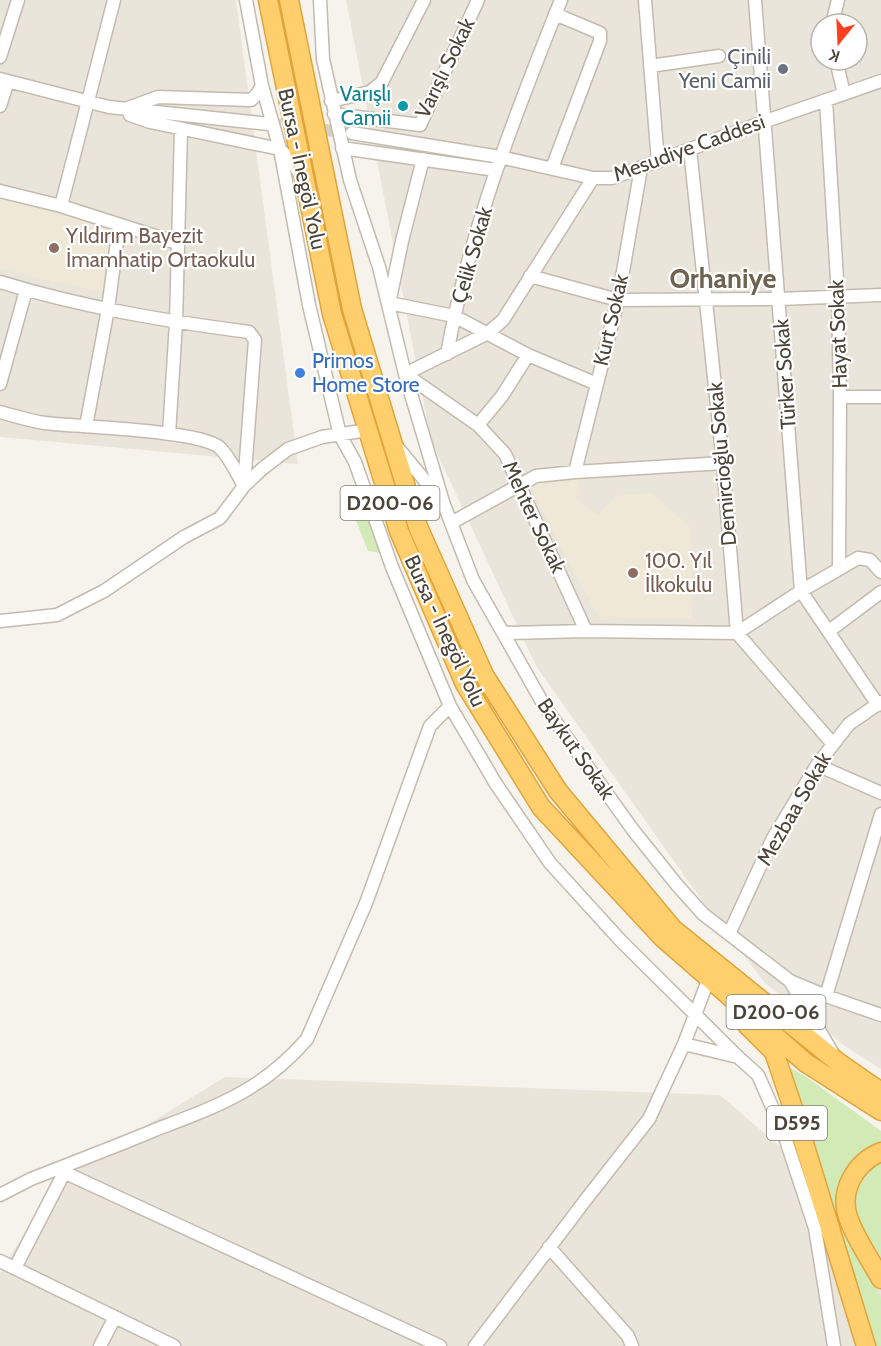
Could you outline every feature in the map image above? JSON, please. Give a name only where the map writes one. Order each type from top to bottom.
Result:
[{"type":"highway","name":"Bursa - İnegöl Yolu","points":[[268,0],[332,314],[399,531],[465,684],[542,807],[663,938],[807,1063],[881,1112]]},
{"type":"highway","name":"Bursa - İnegöl Yolu","points":[[289,0],[352,309],[418,527],[484,675],[558,791],[673,929],[840,1063],[881,1092]]},
{"type":"highway","name":"D595","points":[[663,938],[774,1052],[866,1346]]},
{"type":"highway","points":[[881,1152],[855,1169],[846,1192],[848,1216],[881,1279]]},
{"type":"street","points":[[0,57],[18,0]]},
{"type":"street","points":[[61,206],[114,0]]},
{"type":"street","points":[[246,0],[262,86],[280,149],[309,305],[340,435],[355,462],[392,567],[450,706],[496,784],[550,864],[621,941],[758,1075],[784,1134],[815,1228],[834,1346]]},
{"type":"street","name":"Baykut Sokak","points":[[320,0],[323,59],[350,180],[389,303],[405,374],[443,502],[473,580],[545,707],[633,830],[703,914],[790,981],[881,1015]]},
{"type":"street","points":[[331,101],[370,92],[382,82],[424,0]]},
{"type":"street","name":"Varışlı Sokak","points":[[334,114],[420,125],[478,0]]},
{"type":"street","name":"Çelik Sokak","points":[[447,354],[454,316],[496,170],[561,0]]},
{"type":"street","points":[[645,0],[658,162]]},
{"type":"street","name":"Türker Sokak","points":[[755,0],[801,591]]},
{"type":"street","points":[[552,168],[600,41],[600,33],[555,14]]},
{"type":"street","points":[[650,66],[719,56]]},
{"type":"street","points":[[839,72],[844,94]]},
{"type":"street","points":[[0,106],[4,80],[89,104],[268,124]]},
{"type":"street","name":"Mesudiye Caddesi","points":[[352,133],[502,152],[593,178],[612,178],[766,120],[881,81]]},
{"type":"street","points":[[126,109],[158,97],[251,100],[262,86]]},
{"type":"street","name":"Hayat Sokak","points":[[826,100],[838,296],[839,569]]},
{"type":"street","points":[[109,107],[150,122],[280,149],[294,164],[306,186]]},
{"type":"street","points":[[169,434],[176,323],[181,129]]},
{"type":"street","points":[[342,148],[496,170]]},
{"type":"street","name":"Demircioğlu Sokak","points":[[690,149],[723,463],[737,633]]},
{"type":"street","points":[[423,159],[389,303],[454,316],[528,355],[597,384]]},
{"type":"street","name":"Kurt Sokak","points":[[575,472],[618,300],[641,168]]},
{"type":"street","points":[[405,374],[488,333],[503,320],[593,178]]},
{"type":"street","points":[[0,191],[61,206],[177,243]]},
{"type":"street","points":[[86,426],[108,309],[119,225]]},
{"type":"street","points":[[530,276],[618,300],[779,299],[881,295]]},
{"type":"street","points":[[0,282],[26,290],[176,323],[249,332],[255,340],[244,486]]},
{"type":"street","points":[[0,384],[26,290]]},
{"type":"street","points":[[478,425],[502,396],[528,355]]},
{"type":"street","name":"Mehter Sokak","points":[[405,374],[478,425],[505,454],[586,631]]},
{"type":"street","points":[[840,398],[881,397]]},
{"type":"street","points":[[0,412],[43,422],[169,434],[218,446],[244,486]]},
{"type":"street","points":[[0,621],[57,615],[104,591],[184,537],[220,518],[244,486],[288,449],[322,436],[368,430]]},
{"type":"street","points":[[391,440],[443,502]]},
{"type":"street","points":[[451,523],[536,476],[723,463]]},
{"type":"street","points":[[503,633],[586,631],[737,633],[801,591],[858,558],[870,560],[881,572]]},
{"type":"street","points":[[801,591],[879,704]]},
{"type":"street","points":[[829,631],[881,592]]},
{"type":"street","points":[[737,633],[832,743]]},
{"type":"street","name":"Mezbaa Sokak","points":[[729,934],[772,838],[817,765],[849,724],[879,704]]},
{"type":"street","points":[[0,1195],[31,1179],[61,1171],[233,1098],[272,1073],[307,1039],[366,903],[430,726],[450,706]]},
{"type":"street","points":[[817,765],[881,793]]},
{"type":"street","points":[[826,996],[881,814]]},
{"type":"street","points":[[790,981],[840,1063]]},
{"type":"street","points":[[475,1346],[649,1119],[696,1016],[706,983]]},
{"type":"street","points":[[684,1044],[738,1057]]},
{"type":"street","points":[[15,1268],[61,1171]]},
{"type":"street","points":[[61,1171],[440,1346]]},
{"type":"street","points":[[549,1247],[628,1336],[632,1346]]},
{"type":"street","points":[[0,1261],[174,1346]]},
{"type":"street","points":[[100,1346],[115,1317]]},
{"type":"shaded area","points":[[0,0],[236,0],[298,464],[0,437]]},
{"type":"shaded area","points":[[346,0],[881,0],[881,1069],[845,1046],[765,983],[705,905],[536,666],[431,440]]},
{"type":"shaded area","name":"Yıldırım Bayezit İmamhatip Ortaokulu","points":[[0,197],[111,229],[104,292],[0,268]]},
{"type":"shaded area","name":"100. Yıl İlkokulu","points":[[564,476],[580,480],[576,499],[598,515],[615,496],[651,493],[691,528],[692,618],[599,618],[534,495],[535,487],[540,479]]},
{"type":"shaded area","points":[[225,1077],[720,1095],[881,1233],[881,1346],[0,1346],[0,1273],[57,1180]]},
{"type":"green space","points":[[361,477],[387,554],[368,551],[351,508]]},
{"type":"green space","points":[[783,1064],[805,1076],[881,1131],[881,1148],[852,1165],[839,1186],[841,1217],[881,1297],[881,1346],[872,1346]]},
{"type":"green space","points":[[881,1163],[881,1266],[861,1226],[855,1207],[857,1191],[864,1177],[874,1166]]},
{"type":"tunnel","points":[[269,124],[352,133]]},
{"type":"place","name":"Çinili Yeni Camii","points":[[783,69]]},
{"type":"place","name":"Varışlı Camii","points":[[403,106]]},
{"type":"place","name":"Yıldırım Bayezit İmamhatip Ortaokulu","points":[[54,248]]},
{"type":"place","name":"Primos Home Store","points":[[300,373]]},
{"type":"place","name":"100. Yıl İlkokulu","points":[[633,573]]},
{"type":"district","name":"Orhaniye","points":[[723,279]]}]
